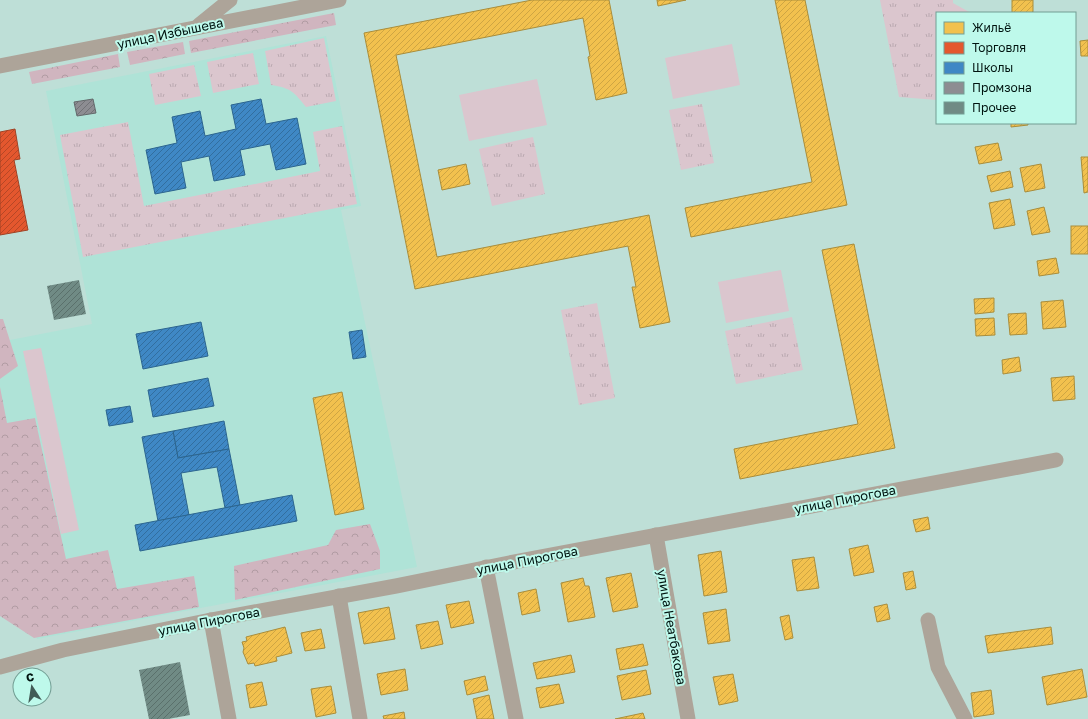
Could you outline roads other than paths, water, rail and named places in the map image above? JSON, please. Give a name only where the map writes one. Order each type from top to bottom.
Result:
[{"type":"street","points":[[197,27],[230,0]]},
{"type":"street","name":"улица Избышева","points":[[0,66],[339,0]]},
{"type":"street","name":"улица Пирогова","points":[[0,667],[63,650],[210,620],[1056,460]]},
{"type":"street","name":"улица Неатбакова","points":[[656,535],[688,719]]},
{"type":"street","points":[[486,567],[516,719]]},
{"type":"street","points":[[339,596],[360,719]]},
{"type":"street","points":[[210,620],[229,719]]},
{"type":"street","points":[[928,620],[938,667],[965,719]]}]
